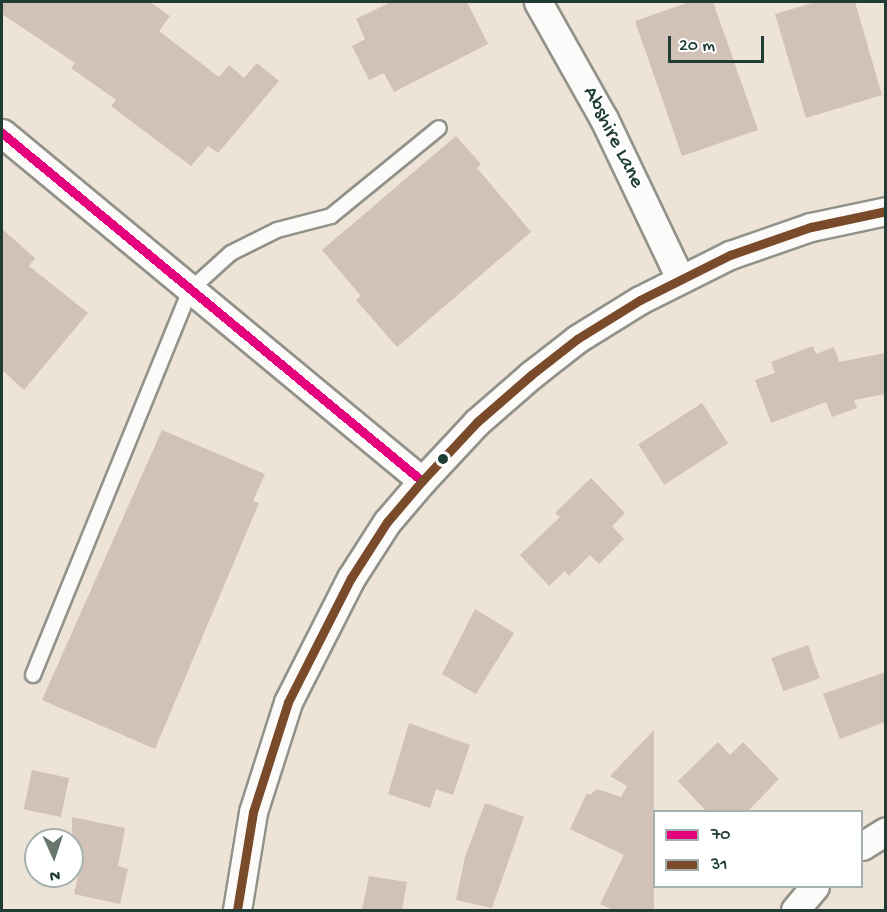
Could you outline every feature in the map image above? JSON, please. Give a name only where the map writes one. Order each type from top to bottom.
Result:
[{"type":"street","name":"Abshire Lane","points":[[547,4],[680,278]]},
{"type":"street","points":[[2,133],[422,482]]},
{"type":"street","points":[[237,910],[253,812],[288,702],[351,578],[387,522],[477,422],[577,339],[680,278],[811,226],[885,211]]},
{"type":"street","points":[[863,845],[885,831]]},
{"type":"street","points":[[795,910],[813,888]]},
{"type":"lane","points":[[33,675],[190,290],[231,253],[277,230],[331,216],[439,128]]},
{"type":"building","points":[[2,2],[150,2],[170,16],[159,31],[219,77],[229,65],[244,78],[257,63],[279,81],[218,153],[208,146],[191,166],[111,106],[116,100],[71,68],[75,63],[2,14]]},
{"type":"building","points":[[391,2],[467,2],[488,44],[394,92],[384,73],[369,80],[352,46],[365,39],[356,19]]},
{"type":"building","points":[[690,2],[713,2],[758,130],[682,156],[635,21]]},
{"type":"building","points":[[816,2],[855,2],[882,95],[806,118],[775,14]]},
{"type":"building","points":[[456,136],[481,164],[477,168],[531,232],[397,347],[356,300],[361,296],[322,250]]},
{"type":"building","points":[[2,229],[35,258],[29,266],[88,313],[24,390],[2,370]]},
{"type":"building","points":[[813,346],[816,354],[834,347],[839,362],[885,353],[885,394],[854,400],[857,408],[832,417],[826,402],[771,423],[755,380],[775,373],[771,362]]},
{"type":"building","points":[[702,403],[728,443],[664,485],[638,444]]},
{"type":"building","points":[[162,430],[265,474],[253,501],[259,503],[155,749],[42,700]]},
{"type":"building","points":[[591,478],[625,513],[612,526],[624,539],[599,564],[590,555],[569,576],[565,571],[549,586],[520,555],[560,517],[555,513]]},
{"type":"building","points":[[475,609],[514,633],[476,694],[442,674]]},
{"type":"building","points":[[808,645],[820,678],[783,691],[771,658]]},
{"type":"building","points":[[885,672],[885,722],[840,739],[823,694]]},
{"type":"building","points":[[409,723],[470,745],[453,795],[436,789],[430,808],[388,794]]},
{"type":"building","points":[[654,730],[654,910],[614,910],[600,904],[624,855],[570,829],[587,793],[590,795],[597,789],[621,797],[627,786],[610,776]]},
{"type":"building","points":[[718,742],[730,755],[743,742],[779,779],[749,810],[705,810],[678,781]]},
{"type":"building","points":[[32,770],[69,778],[61,817],[24,809]]},
{"type":"building","points":[[485,803],[524,817],[492,908],[456,900],[465,857]]},
{"type":"building","points":[[72,817],[125,828],[118,866],[128,869],[120,904],[74,894],[75,888],[84,888],[84,828],[72,828]]},
{"type":"building","points":[[369,876],[407,882],[402,910],[362,910]]},
{"type":"transit line","name":"70","points":[[2,133],[422,481]]},
{"type":"transit line","name":"31","points":[[237,910],[253,812],[288,702],[351,578],[387,522],[422,481],[477,422],[531,375],[577,339],[640,300],[730,255],[811,227],[886,211]]}]
